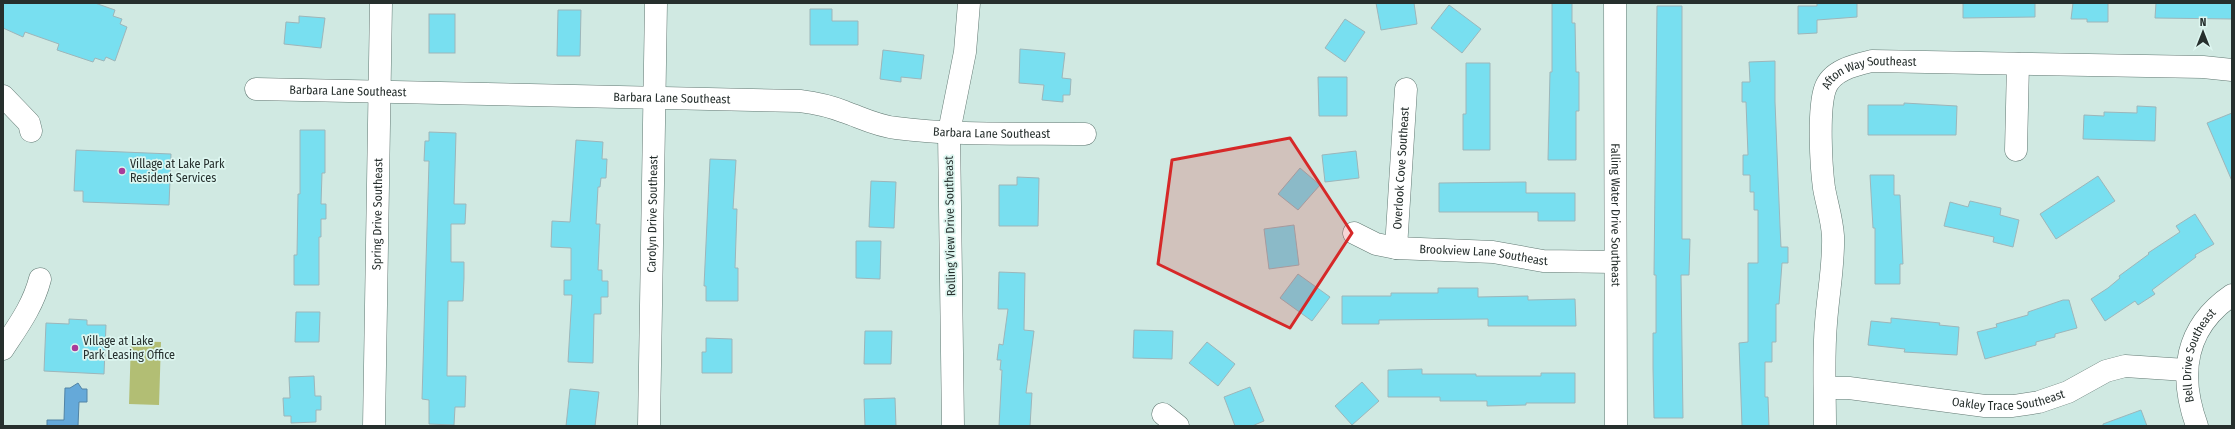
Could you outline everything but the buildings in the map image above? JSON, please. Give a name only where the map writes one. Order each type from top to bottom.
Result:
[{"type":"street","name":"Spring Drive Southeast","points":[[374,426],[381,3]]},
{"type":"street","name":"Carolyn Drive Southeast","points":[[649,426],[653,99],[656,3]]},
{"type":"street","name":"Rolling View Drive Southeast","points":[[953,426],[948,132],[965,52],[969,3]]},
{"type":"street","name":"Falling Water Drive Southeast","points":[[1615,3],[1616,426]]},
{"type":"street","name":"Afton Way Southeast","points":[[1825,426],[1825,325],[1833,256],[1831,215],[1824,188],[1822,159],[1822,103],[1825,88],[1832,78],[1855,64],[1872,61],[2203,67],[2232,70]]},
{"type":"street","points":[[2016,150],[2018,64]]},
{"type":"street","name":"Barbara Lane Southeast","points":[[256,89],[653,99],[800,101],[820,104],[880,126],[948,132],[1084,134]]},
{"type":"street","name":"Overlook Cove Southeast","points":[[1396,248],[1406,89]]},
{"type":"street","points":[[3,96],[29,122],[31,131]]},
{"type":"street","name":"Brookview Lane Southeast","points":[[1354,233],[1376,244],[1396,248],[1493,252],[1543,261],[1615,262]]},
{"type":"street","points":[[3,349],[24,317],[36,295],[40,280]]},
{"type":"street","name":"Bell Drive Southeast","points":[[2197,426],[2187,392],[2186,370],[2190,348],[2208,315],[2232,295]]},
{"type":"street","name":"Oakley Trace Southeast","points":[[1825,388],[1879,392],[1984,406],[2012,406],[2039,402],[2068,392],[2106,371],[2126,366],[2186,370]]},
{"type":"highlighted area","points":[[1290,138],[1352,233],[1290,328],[1158,264],[1172,160]]},
{"type":"green space","points":[[131,341],[161,342],[159,405],[129,404]]},
{"type":"water","points":[[78,383],[82,389],[87,389],[87,402],[79,402],[78,426],[47,426],[47,420],[64,420],[65,388],[70,388]]},
{"type":"place","name":"Village at Lake Park Resident Services","points":[[122,171]]},
{"type":"place","name":"Village at Lake Park Leasing Office","points":[[75,348]]}]
